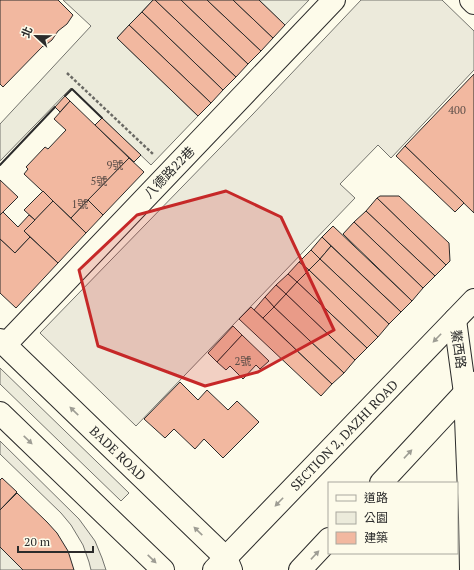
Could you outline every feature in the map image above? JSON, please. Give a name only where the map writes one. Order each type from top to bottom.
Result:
[{"type":"street","name":"八德路22巷","points":[[2,342],[171,171],[334,0]]},
{"type":"street","points":[[471,0],[474,3]]},
{"type":"street","name":"SECTION 2, DAZHI ROAD","points":[[224,566],[474,300]]},
{"type":"street","name":"鰲西路","points":[[455,320],[469,388],[471,570]]},
{"type":"street","name":"BADE ROAD","points":[[2,342],[224,566]]},
{"type":"street","points":[[382,482],[469,388]]},
{"type":"street","points":[[0,412],[163,570]]},
{"type":"street","points":[[300,570],[328,540]]},
{"type":"path","points":[[67,73],[171,171]]},
{"type":"highlighted area","points":[[226,191],[281,217],[334,330],[258,372],[205,386],[98,346],[79,270],[137,215]]},
{"type":"green space","points":[[63,0],[153,0],[117,38],[198,116],[151,165],[71,88],[0,161],[0,124],[91,26]]},
{"type":"green space","points":[[259,0],[309,0],[285,25]]},
{"type":"green space","points":[[0,368],[129,493],[121,501],[0,384]]},
{"type":"green space","points":[[0,547],[24,570],[0,570]]},
{"type":"shaded area","points":[[361,0],[442,0],[474,31],[474,70],[391,158],[378,145],[340,184],[355,198],[136,426],[40,333],[253,114]]},
{"type":"shaded area","points":[[0,441],[79,519],[95,541],[106,570],[91,570],[83,545],[71,525],[61,513],[0,454]]},
{"type":"building","points":[[0,0],[58,0],[73,15],[52,40],[43,46],[3,87],[0,84]]},
{"type":"building","points":[[153,0],[155,0],[236,77],[223,90],[142,12]]},
{"type":"building","points":[[155,0],[181,0],[248,64],[236,77]]},
{"type":"building","points":[[181,0],[207,0],[261,51],[248,64]]},
{"type":"building","points":[[207,0],[233,0],[273,38],[261,51]]},
{"type":"building","points":[[233,0],[259,0],[285,25],[273,38]]},
{"type":"building","points":[[142,12],[223,90],[211,103],[129,25]]},
{"type":"building","points":[[129,25],[211,103],[198,116],[117,38]]},
{"type":"building","points":[[474,74],[474,213],[405,146]]},
{"type":"building","points":[[65,96],[70,101],[60,112],[55,107]]},
{"type":"building","points":[[70,101],[129,158],[71,218],[24,174],[28,169],[26,167],[45,147],[48,149],[66,130],[54,119]]},
{"type":"building","points":[[102,118],[141,155],[134,162],[95,125]]},
{"type":"building","points":[[405,146],[464,203],[455,212],[396,156]]},
{"type":"building","points":[[129,158],[144,172],[103,215],[88,200]]},
{"type":"building","points":[[0,180],[18,197],[0,215]]},
{"type":"building","points":[[43,191],[53,201],[35,220],[24,210]]},
{"type":"building","points":[[380,196],[399,196],[449,243],[450,261],[446,265],[377,198]]},
{"type":"building","points":[[377,198],[446,265],[435,276],[366,211]]},
{"type":"building","points":[[88,200],[103,215],[86,233],[71,218]]},
{"type":"building","points":[[53,201],[86,233],[58,263],[24,231]]},
{"type":"building","points":[[366,211],[435,276],[423,288],[354,222]]},
{"type":"building","points":[[3,212],[18,227],[29,215],[35,220],[24,231],[30,237],[15,253],[0,239],[0,215]]},
{"type":"building","points":[[354,222],[423,288],[412,301],[343,234]]},
{"type":"building","points":[[333,226],[412,301],[401,312],[322,237]]},
{"type":"building","points":[[30,237],[58,263],[16,308],[0,293],[0,239],[15,253]]},
{"type":"building","points":[[322,237],[331,246],[320,259],[311,250]]},
{"type":"building","points":[[331,246],[401,312],[389,324],[320,259]]},
{"type":"building","points":[[311,250],[320,259],[309,270],[299,262]]},
{"type":"building","points":[[320,259],[389,324],[378,337],[309,270]]},
{"type":"building","points":[[299,262],[309,270],[297,282],[288,274]]},
{"type":"building","points":[[309,270],[378,337],[367,348],[297,282]]},
{"type":"building","points":[[288,274],[297,282],[286,294],[276,285]]},
{"type":"building","points":[[297,282],[367,348],[355,360],[286,294]]},
{"type":"building","points":[[276,285],[286,294],[274,307],[265,297]]},
{"type":"building","points":[[286,294],[355,360],[344,373],[274,307]]},
{"type":"building","points":[[265,297],[274,307],[263,318],[254,310]]},
{"type":"building","points":[[251,307],[332,384],[321,396],[239,319]]},
{"type":"building","points":[[274,307],[344,373],[332,384],[263,318]]},
{"type":"building","points":[[233,326],[242,335],[217,362],[208,353]]},
{"type":"building","points":[[242,335],[269,361],[260,369],[256,365],[243,379],[230,366],[226,370],[217,362]]},
{"type":"building","points":[[180,382],[198,400],[207,390],[228,410],[237,401],[259,422],[223,458],[204,439],[195,449],[174,429],[165,438],[144,419]]},
{"type":"building","points":[[2,478],[17,492],[0,510],[0,480]]},
{"type":"building","points":[[17,493],[57,533],[68,551],[74,570],[23,570],[0,547],[0,510]]},
{"type":"wall","points":[[65,96],[72,89],[102,118]]},
{"type":"wall","points":[[0,165],[55,107]]}]
